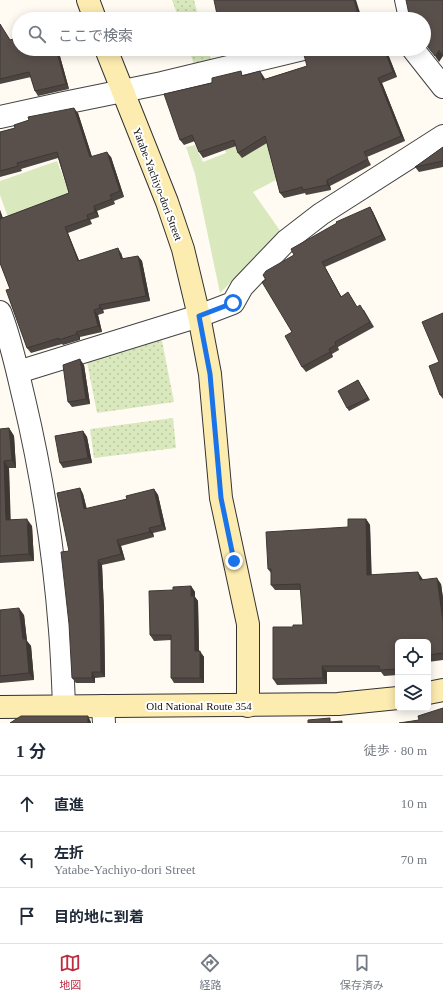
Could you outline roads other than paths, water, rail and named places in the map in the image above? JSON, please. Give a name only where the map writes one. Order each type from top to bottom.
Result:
[{"type":"street","points":[[88,0],[92,12]]},
{"type":"street","name":"Yatabe-Yachiyo-dori Street","points":[[109,56],[167,202],[183,249],[199,316],[210,374],[221,498],[248,624],[248,706]]},
{"type":"street","points":[[0,117],[162,83],[274,56]]},
{"type":"street","points":[[418,56],[443,88]]},
{"type":"street","points":[[18,372],[199,316],[233,303],[242,287],[286,241],[321,214],[443,136]]},
{"type":"street","points":[[0,312],[7,329],[33,435],[55,573],[64,706]]},
{"type":"street","points":[[431,692],[443,690]]},
{"type":"street","name":"Old National Route 354","points":[[0,707],[64,706],[103,714],[248,706],[338,704],[395,698]]},
{"type":"lane","points":[[401,0],[404,12]]}]
